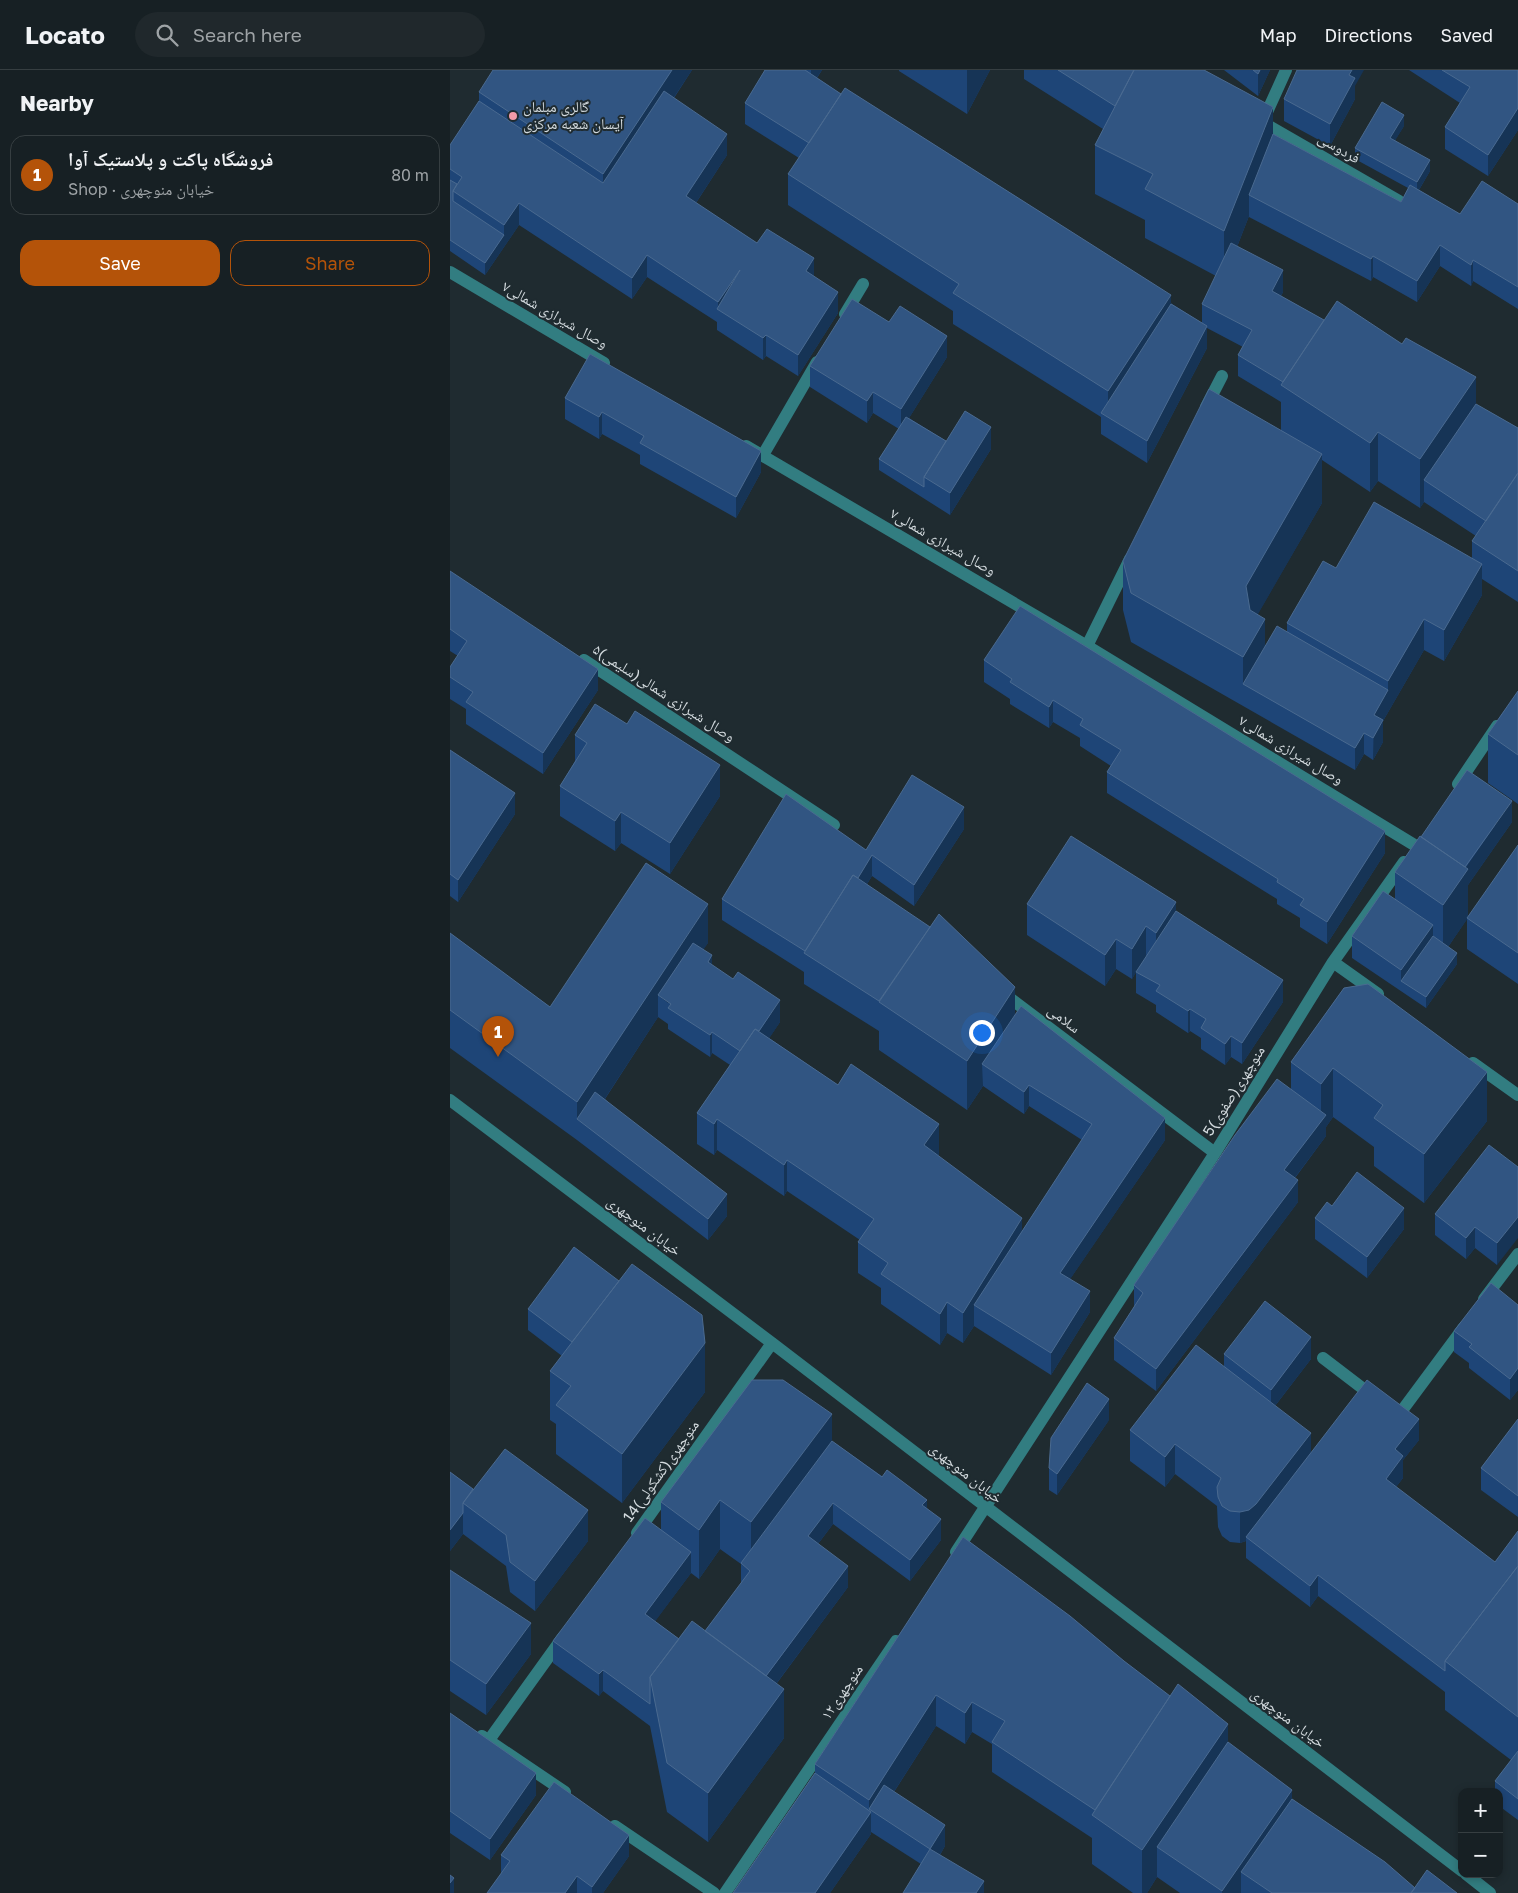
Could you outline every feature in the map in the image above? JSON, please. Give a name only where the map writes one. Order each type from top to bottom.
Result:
[{"type":"street","points":[[1262,123],[1286,70]]},
{"type":"street","name":"فردوسی","points":[[1246,112],[1399,201]]},
{"type":"street","name":"وصال شیرازی شمالی۷","points":[[450,272],[619,371]]},
{"type":"street","points":[[838,327],[863,284]]},
{"type":"street","points":[[763,455],[823,353]]},
{"type":"street","points":[[1200,419],[1222,376]]},
{"type":"street","name":"وصال شیرازی شمالی۷","points":[[737,440],[1419,842]]},
{"type":"street","points":[[1087,646],[1135,550]]},
{"type":"street","name":"۵وصال شیرازی شمالی(سلیمی)","points":[[575,655],[834,824]]},
{"type":"street","points":[[1448,798],[1502,719]]},
{"type":"street","name":"5منوچهری(صفوی)","points":[[986,1508],[1215,1154],[1333,962],[1419,842]]},
{"type":"street","points":[[1333,962],[1390,1002]]},
{"type":"street","name":"سلامی","points":[[996,988],[1215,1154]]},
{"type":"street","points":[[1462,1055],[1518,1095]]},
{"type":"street","name":"خیابان منوچهری","points":[[450,1100],[772,1343],[1458,1868]]},
{"type":"street","points":[[1323,1358],[1398,1416],[1518,1254]]},
{"type":"street","name":"14منوچهری(کشکولی)","points":[[628,1546],[772,1343]]},
{"type":"street","points":[[947,1566],[986,1508]]},
{"type":"street","points":[[489,1740],[570,1627]]},
{"type":"street","name":"منوچهری۱۲","points":[[725,1893],[902,1631]]},
{"type":"street","points":[[473,1730],[577,1800]]},
{"type":"street","points":[[602,1817],[714,1893]]},
{"type":"street","points":[[1471,1878],[1490,1893]]},
{"type":"building","points":[[493,70],[672,70],[603,174],[479,92]]},
{"type":"building","points":[[765,70],[805,70],[841,94],[809,143],[745,103]]},
{"type":"building","points":[[1058,70],[1134,70],[1115,106]]},
{"type":"building","points":[[1134,70],[1204,70],[1273,107],[1224,231],[1145,189],[1153,174],[1095,145]]},
{"type":"building","points":[[1297,70],[1352,70],[1349,75],[1355,78],[1330,124],[1284,99]]},
{"type":"building","points":[[1442,70],[1518,70],[1518,108],[1488,155],[1445,127],[1470,87]]},
{"type":"building","points":[[845,88],[1171,295],[1108,391],[953,293],[959,284],[788,174]]},
{"type":"building","points":[[664,91],[727,134],[686,196],[757,243],[767,229],[814,258],[806,271],[838,292],[798,355],[766,335],[763,338],[717,309],[740,270],[718,302],[647,255],[632,278],[519,203],[504,225],[453,191],[462,177],[450,169],[450,145],[479,101],[603,183]]},
{"type":"building","points":[[1382,102],[1404,115],[1390,138],[1430,160],[1417,182],[1355,148]]},
{"type":"building","points":[[1273,134],[1401,202],[1410,185],[1460,214],[1482,181],[1518,204],[1518,287],[1473,260],[1471,265],[1440,245],[1417,281],[1373,256],[1371,259],[1249,195]]},
{"type":"building","points":[[450,180],[457,184],[453,191],[453,201],[504,235],[485,263],[450,240]]},
{"type":"building","points":[[1231,243],[1283,270],[1272,291],[1324,320],[1283,382],[1238,355],[1252,330],[1202,304]]},
{"type":"building","points":[[852,299],[889,322],[900,306],[947,336],[901,409],[873,392],[867,401],[810,366]]},
{"type":"building","points":[[1337,301],[1402,344],[1406,338],[1476,377],[1420,459],[1378,432],[1370,443],[1281,385]]},
{"type":"building","points":[[1171,304],[1207,326],[1147,441],[1101,413]]},
{"type":"building","points":[[590,354],[761,451],[736,497],[640,443],[644,436],[602,412],[599,417],[565,398]]},
{"type":"building","points":[[1209,389],[1322,454],[1246,586],[1250,610],[1265,619],[1243,657],[1131,593],[1123,561]]},
{"type":"building","points":[[1476,404],[1518,428],[1518,473],[1486,521],[1424,480]]},
{"type":"building","points":[[965,411],[991,427],[950,493],[924,477]]},
{"type":"building","points":[[906,417],[946,441],[924,477],[924,487],[879,459]]},
{"type":"building","points":[[1518,473],[1518,571],[1472,541]]},
{"type":"building","points":[[1374,502],[1482,564],[1444,630],[1424,619],[1388,681],[1287,623],[1323,561],[1336,568]]},
{"type":"building","points":[[450,571],[598,669],[543,753],[466,702],[473,692],[450,677],[450,667],[467,641],[450,629]]},
{"type":"building","points":[[1020,606],[1385,831],[1327,922],[1300,905],[1304,899],[1277,882],[1278,879],[1107,772],[1121,750],[1080,725],[1083,719],[1053,700],[1049,707],[1010,682],[1012,679],[984,660]]},
{"type":"building","points":[[1277,626],[1388,690],[1374,715],[1383,720],[1373,738],[1364,733],[1355,748],[1243,684]]},
{"type":"building","points":[[1518,691],[1518,755],[1488,734]]},
{"type":"building","points":[[595,704],[627,724],[635,711],[720,765],[670,843],[621,812],[615,821],[560,786],[587,743],[575,735]]},
{"type":"building","points":[[450,750],[515,793],[458,880],[450,874]]},
{"type":"building","points":[[1467,770],[1512,801],[1465,867],[1421,837]]},
{"type":"building","points":[[912,775],[964,807],[914,885],[872,855],[858,878],[853,875],[805,951],[722,899],[786,794],[866,850]]},
{"type":"building","points":[[1071,836],[1176,902],[1156,933],[1146,926],[1132,949],[1116,939],[1105,955],[1027,904]]},
{"type":"building","points":[[1420,836],[1468,869],[1443,905],[1395,872]]},
{"type":"building","points":[[1518,845],[1518,953],[1467,918]]},
{"type":"building","points":[[646,863],[708,904],[577,1102],[450,1010],[450,933],[550,1007]]},
{"type":"building","points":[[853,875],[930,927],[879,1001],[804,953]]},
{"type":"building","points":[[1383,891],[1433,925],[1401,970],[1352,936]]},
{"type":"building","points":[[1176,911],[1283,980],[1242,1043],[1231,1036],[1225,1044],[1201,1028],[1206,1019],[1190,1009],[1188,1011],[1156,991],[1160,985],[1136,972]]},
{"type":"building","points":[[939,914],[1015,987],[967,1061],[879,1002]]},
{"type":"building","points":[[1433,936],[1457,953],[1426,997],[1401,981]]},
{"type":"building","points":[[693,943],[712,955],[708,962],[733,979],[738,972],[780,1000],[759,1031],[755,1029],[740,1051],[712,1032],[710,1035],[668,1008],[671,1004],[658,995]]},
{"type":"building","points":[[1368,984],[1487,1072],[1424,1154],[1374,1118],[1383,1105],[1333,1068],[1321,1084],[1291,1062],[1344,988]]},
{"type":"building","points":[[1021,1006],[1165,1118],[1060,1273],[1090,1291],[1051,1353],[974,1305],[1092,1124],[1029,1085],[1024,1092],[982,1064]]},
{"type":"building","points":[[755,1029],[838,1085],[851,1064],[939,1124],[924,1145],[1022,1218],[963,1313],[947,1302],[940,1314],[881,1274],[888,1263],[858,1242],[874,1219],[787,1160],[784,1165],[717,1119],[714,1124],[697,1113]]},
{"type":"building","points":[[1277,1079],[1326,1115],[1284,1170],[1298,1180],[1156,1369],[1114,1338],[1143,1293],[1134,1285],[1235,1135]]},
{"type":"building","points":[[595,1092],[727,1194],[708,1219],[577,1119]]},
{"type":"building","points":[[1489,1145],[1518,1167],[1518,1217],[1497,1243],[1475,1227],[1466,1238],[1435,1214]]},
{"type":"building","points":[[1357,1172],[1404,1208],[1367,1257],[1315,1218],[1327,1202],[1332,1206]]},
{"type":"building","points":[[574,1247],[619,1281],[572,1342],[528,1309]]},
{"type":"building","points":[[632,1264],[702,1315],[705,1343],[622,1454],[556,1405],[571,1386],[550,1371]]},
{"type":"building","points":[[1491,1283],[1518,1305],[1518,1368],[1510,1379],[1469,1347],[1472,1344],[1454,1331]]},
{"type":"building","points":[[1265,1301],[1311,1337],[1271,1390],[1224,1354]]},
{"type":"building","points":[[1196,1345],[1311,1433],[1256,1504],[1249,1510],[1240,1512],[1230,1511],[1222,1506],[1218,1497],[1217,1487],[1221,1478],[1175,1444],[1165,1457],[1130,1430]]},
{"type":"building","points":[[752,1380],[783,1380],[832,1414],[751,1522],[720,1500],[699,1530],[661,1502]]},
{"type":"building","points":[[1367,1380],[1419,1419],[1395,1449],[1403,1456],[1386,1479],[1495,1562],[1518,1531],[1518,1566],[1445,1661],[1445,1671],[1318,1575],[1310,1586],[1246,1537]]},
{"type":"building","points":[[1087,1383],[1109,1399],[1057,1474],[1049,1468],[1051,1438]]},
{"type":"building","points":[[1518,1419],[1518,1496],[1481,1468]]},
{"type":"building","points":[[832,1441],[882,1477],[887,1470],[927,1500],[922,1505],[941,1519],[910,1560],[833,1503],[808,1536],[848,1566],[766,1676],[705,1631],[750,1571],[741,1563]]},
{"type":"building","points":[[505,1449],[588,1510],[535,1581],[510,1562],[506,1535],[463,1503]]},
{"type":"building","points":[[450,1472],[473,1489],[463,1503],[463,1513],[450,1530]]},
{"type":"building","points":[[645,1518],[691,1552],[645,1614],[679,1639],[650,1677],[650,1704],[603,1670],[599,1674],[553,1641]]},
{"type":"building","points":[[963,1537],[1070,1616],[1170,1696],[1095,1810],[992,1742],[1005,1721],[972,1702],[965,1713],[936,1695],[869,1800],[815,1764]]},
{"type":"building","points":[[1518,1566],[1518,1717],[1445,1661]]},
{"type":"building","points":[[450,1570],[531,1623],[486,1684],[450,1660]]},
{"type":"building","points":[[692,1621],[784,1689],[708,1793],[667,1763],[650,1677]]},
{"type":"building","points":[[1178,1684],[1228,1724],[1142,1850],[1092,1815]]},
{"type":"building","points":[[450,1713],[536,1773],[490,1839],[450,1811]]},
{"type":"building","points":[[1228,1742],[1292,1790],[1222,1891],[1157,1847]]},
{"type":"building","points":[[1518,1751],[1518,1799],[1495,1781]]},
{"type":"building","points":[[815,1773],[871,1812],[815,1893],[733,1893]]},
{"type":"building","points":[[554,1782],[629,1835],[592,1887],[577,1876],[565,1893],[487,1893],[510,1861],[501,1855]]},
{"type":"building","points":[[884,1785],[945,1825],[930,1849],[869,1809]]},
{"type":"building","points":[[1292,1799],[1385,1862],[1415,1888],[1411,1893],[1272,1893],[1241,1872]]},
{"type":"building","points":[[930,1849],[984,1881],[976,1893],[903,1893]]},
{"type":"building","points":[[1427,1870],[1457,1893],[1411,1893]]},
{"type":"building","points":[[450,1875],[454,1878],[450,1883]]},
{"type":"place","name":"گالری مبلمان آیسان شعبه مرکزی","points":[[513,116]]},
{"type":"place","name":"فروشگاه پاکت و پلاستیک آوا","points":[[498,1057]]}]
